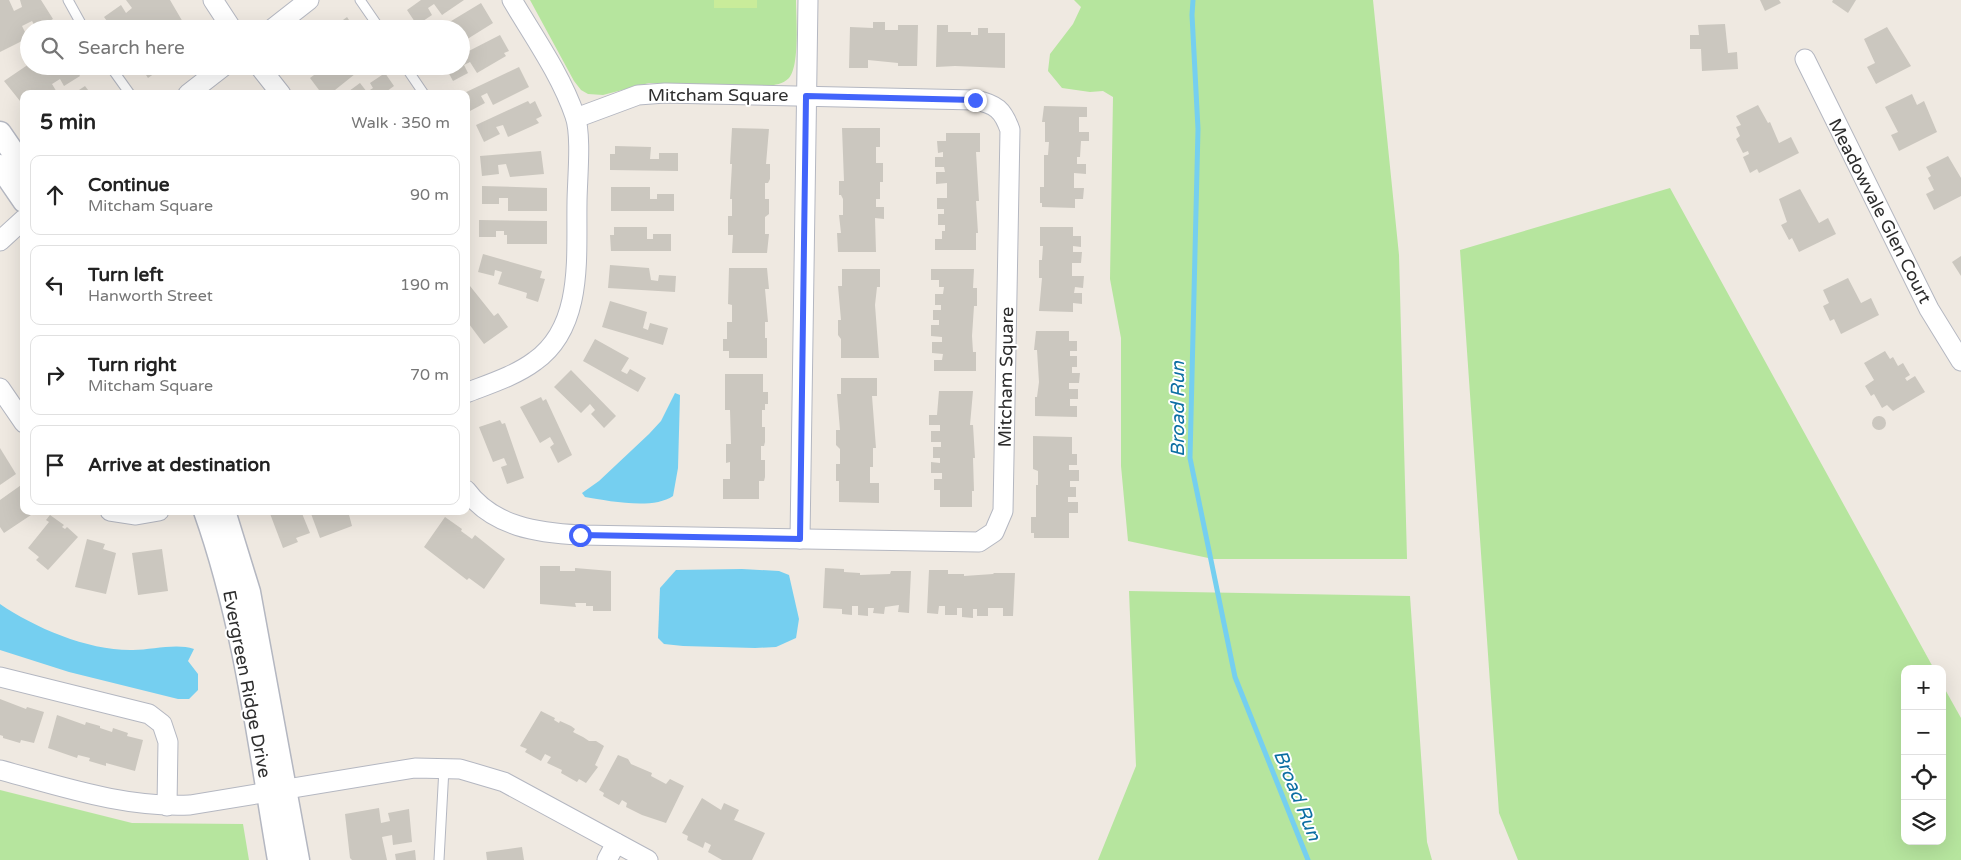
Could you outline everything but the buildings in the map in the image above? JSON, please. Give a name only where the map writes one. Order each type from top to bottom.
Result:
[{"type":"street","points":[[213,0],[226,20]]},
{"type":"street","points":[[283,20],[309,0]]},
{"type":"street","points":[[470,391],[513,374],[536,361],[558,336],[567,317],[576,284],[576,118],[560,81],[512,0]]},
{"type":"street","points":[[800,539],[808,0]]},
{"type":"street","name":"Meadowvale Glen Court","points":[[1804,59],[1929,309],[1961,361]]},
{"type":"street","points":[[193,90],[212,75]]},
{"type":"street","points":[[266,75],[278,90]]},
{"type":"street","name":"Mitcham Square","points":[[470,494],[483,507],[509,523],[540,533],[979,542],[996,528],[1003,511],[1010,130],[1004,114],[989,102],[975,100],[647,95],[638,96],[576,118]]},
{"type":"street","points":[[0,133],[20,162]]},
{"type":"street","points":[[0,166],[20,195]]},
{"type":"street","points":[[0,241],[20,223]]},
{"type":"street","points":[[0,388],[20,417]]},
{"type":"street","name":"Evergreen Ridge Drive","points":[[206,515],[221,556],[240,629],[276,790],[298,860]]},
{"type":"street","name":"Evergreen Ridge Drive","points":[[225,515],[249,592],[263,659],[276,790],[279,860]]},
{"type":"street","points":[[0,677],[149,714],[162,724],[168,742],[167,806]]},
{"type":"street","points":[[0,770],[121,802],[167,806],[190,805],[415,768],[444,768],[477,772],[498,779],[648,860]]},
{"type":"street","points":[[607,860],[616,843]]},
{"type":"lane","points":[[68,0],[79,20]]},
{"type":"lane","points":[[360,0],[374,20]]},
{"type":"lane","points":[[116,75],[127,90]]},
{"type":"lane","points":[[411,75],[421,90]]},
{"type":"lane","points":[[439,860],[444,768]]},
{"type":"green space","points":[[530,0],[796,0],[797,41],[795,63],[787,80],[767,86],[649,83],[603,95],[588,94],[581,90],[574,81]]},
{"type":"green space","points":[[714,0],[757,0],[757,8],[714,8]]},
{"type":"green space","points":[[1074,0],[1373,0],[1399,255],[1407,559],[1213,559],[1128,541],[1121,466],[1121,338],[1110,279],[1113,97],[1103,91],[1090,92],[1062,88],[1048,71],[1050,54],[1073,24],[1081,7]]},
{"type":"green space","points":[[1670,188],[1932,665],[1901,665],[1901,845],[1946,845],[1946,691],[1961,718],[1961,860],[1518,860],[1499,813],[1460,250]]},
{"type":"green space","points":[[1129,591],[1410,596],[1427,842],[1432,860],[1098,860],[1136,766]]},
{"type":"green space","points":[[0,790],[132,823],[243,824],[249,860],[0,860]]},
{"type":"water","points":[[675,393],[680,395],[678,468],[673,496],[654,503],[643,504],[585,497],[582,493],[599,481],[661,421]]},
{"type":"water","points":[[742,569],[779,571],[789,575],[799,619],[796,638],[776,647],[755,648],[683,646],[664,644],[658,638],[660,588],[676,570]]},
{"type":"water","points":[[0,604],[46,629],[99,647],[133,650],[172,647],[194,649],[188,661],[198,674],[198,690],[189,699],[178,699],[69,672],[0,650]]},
{"type":"waterway","name":"Broad Run","points":[[1193,0],[1192,15],[1198,129],[1190,458],[1235,677],[1308,860]]},
{"type":"route","points":[[580,535],[800,539],[806,96],[975,100]]}]
